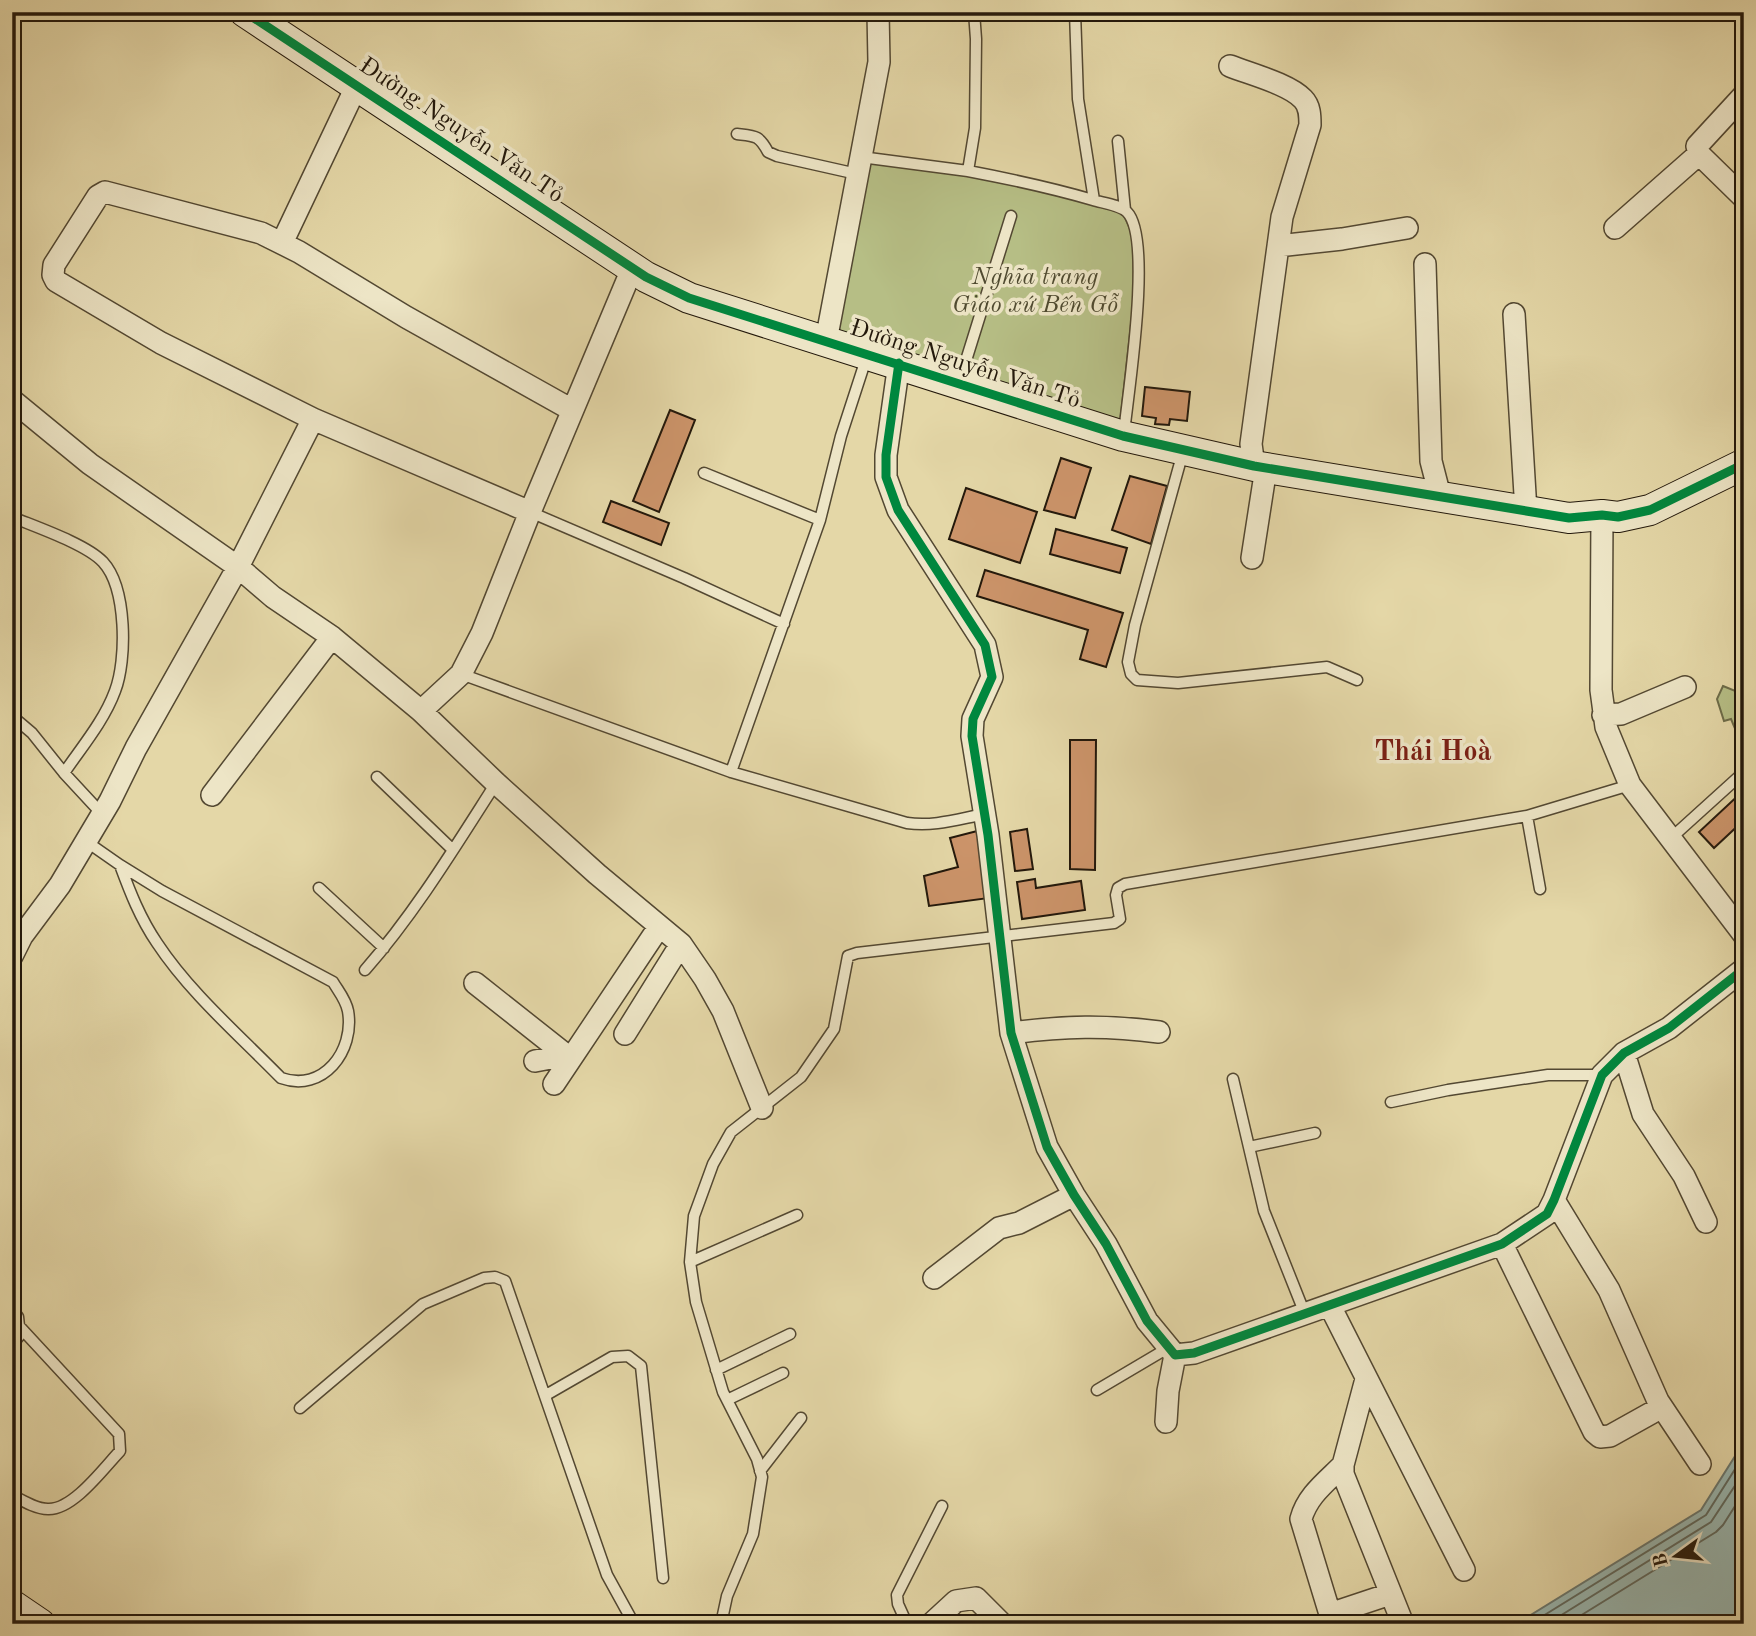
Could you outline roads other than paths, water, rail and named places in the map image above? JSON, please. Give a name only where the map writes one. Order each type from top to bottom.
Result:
[{"type":"street","name":"Đường Nguyễn Văn Tỏ","points":[[245,12],[632,268],[689,298],[1124,436],[1260,467],[1569,518],[1602,515],[1618,517],[1650,510],[1744,464]]},
{"type":"street","points":[[826,341],[879,62],[878,12]]},
{"type":"street","points":[[1230,66],[1294,92],[1305,100],[1310,114],[1310,125],[1282,217],[1251,444],[1260,467],[1251,558]]},
{"type":"street","points":[[282,243],[357,85]]},
{"type":"street","points":[[1744,95],[1697,146],[1699,154],[1744,198]]},
{"type":"street","points":[[1615,228],[1699,154]]},
{"type":"street","points":[[530,512],[313,419],[161,343],[56,281],[53,275],[54,265],[98,196],[105,192],[261,233],[572,410]]},
{"type":"street","points":[[1278,246],[1407,228]]},
{"type":"street","points":[[1425,264],[1431,461],[1440,496]]},
{"type":"street","points":[[421,711],[461,674],[482,633],[632,268]]},
{"type":"street","points":[[1514,314],[1526,511]]},
{"type":"street","points":[[899,363],[886,455],[886,477],[898,510],[985,645],[992,677],[973,719],[972,736],[985,814],[1011,1033],[1047,1147],[1073,1195],[1106,1244],[1147,1321],[1171,1351],[1166,1422]]},
{"type":"street","points":[[12,400],[90,464],[238,567],[273,597],[332,637],[421,711],[496,783],[681,944],[723,1011],[762,1108]]},
{"type":"street","points":[[12,956],[22,936],[60,885],[87,842],[136,748],[238,567],[313,419]]},
{"type":"street","points":[[1602,515],[1603,715],[1630,785],[1744,935]]},
{"type":"street","points":[[212,795],[332,637]]},
{"type":"street","points":[[1603,715],[1621,714],[1685,687]]},
{"type":"street","points":[[554,1084],[570,1055],[659,927]]},
{"type":"street","points":[[625,1034],[681,944]]},
{"type":"street","points":[[1171,1351],[1194,1353],[1502,1244],[1546,1214],[1554,1200],[1602,1075],[1624,1053],[1669,1028],[1744,969]]},
{"type":"street","points":[[475,983],[570,1055]]},
{"type":"street","points":[[1011,1033],[1049,1028],[1113,1026],[1159,1032]]},
{"type":"street","points":[[1624,1053],[1643,1114],[1684,1176],[1706,1222]]},
{"type":"street","points":[[536,1060],[570,1055]]},
{"type":"street","points":[[934,1278],[999,1228],[1019,1223],[1073,1195]]},
{"type":"street","points":[[1554,1200],[1609,1290],[1662,1407],[1700,1464]]},
{"type":"street","points":[[1502,1244],[1594,1432],[1600,1437],[1610,1436],[1662,1407]]},
{"type":"street","points":[[1330,1306],[1464,1570]]},
{"type":"street","points":[[1366,1379],[1343,1465],[1343,1474],[1403,1624]]},
{"type":"street","points":[[1343,1465],[1311,1497],[1301,1519],[1332,1619],[1390,1594]]},
{"type":"street","points":[[931,1624],[956,1601],[976,1598],[1002,1624]]},
{"type":"street","points":[[12,1605],[40,1624]]},
{"type":"lane","points":[[968,171],[975,128],[974,12]]},
{"type":"lane","points":[[1075,12],[1078,99],[1094,200]]},
{"type":"lane","points":[[737,134],[758,137],[768,152],[777,156],[859,166],[968,171],[1042,185],[1125,210],[1134,221],[1138,234],[1138,297],[1124,436]]},
{"type":"lane","points":[[1118,141],[1125,210]]},
{"type":"lane","points":[[959,383],[1011,216]]},
{"type":"lane","points":[[730,772],[820,520],[841,436],[867,354]]},
{"type":"lane","points":[[1183,449],[1135,625],[1128,662],[1130,674],[1137,680],[1178,683],[1327,667],[1357,680]]},
{"type":"lane","points":[[704,473],[820,520]]},
{"type":"lane","points":[[530,512],[784,624]]},
{"type":"lane","points":[[12,517],[84,549],[102,560],[111,572],[121,611],[121,668],[115,691],[64,774]]},
{"type":"lane","points":[[461,674],[730,772],[907,823],[938,825],[985,814]]},
{"type":"lane","points":[[12,716],[32,733],[64,774],[102,814]]},
{"type":"lane","points":[[1670,839],[1744,772]]},
{"type":"lane","points":[[377,777],[453,850]]},
{"type":"lane","points":[[365,970],[384,948],[453,850],[496,783]]},
{"type":"lane","points":[[721,1624],[727,1596],[753,1534],[762,1477],[757,1459],[727,1400],[696,1302],[690,1262],[694,1216],[713,1164],[731,1132],[801,1077],[834,1029],[848,956],[1114,923],[1119,919],[1116,894],[1118,888],[1125,884],[1527,816],[1630,785]]},
{"type":"lane","points":[[1527,816],[1540,889]]},
{"type":"lane","points":[[87,842],[162,891],[332,982],[345,1000],[348,1014],[346,1043],[337,1063],[306,1081],[293,1082],[281,1078],[201,997],[158,945],[132,898],[120,865]]},
{"type":"lane","points":[[319,888],[384,948]]},
{"type":"lane","points":[[1391,1102],[1448,1090],[1548,1075],[1602,1075]]},
{"type":"lane","points":[[1233,1079],[1264,1211],[1306,1314]]},
{"type":"lane","points":[[1249,1147],[1315,1133]]},
{"type":"lane","points":[[690,1262],[797,1216]]},
{"type":"lane","points":[[300,1408],[423,1304],[484,1278],[495,1277],[505,1281],[607,1575],[634,1624]]},
{"type":"lane","points":[[12,1309],[18,1317],[19,1326],[19,1335],[12,1345]]},
{"type":"lane","points":[[12,1495],[33,1506],[48,1509],[67,1506],[120,1451],[121,1444],[118,1434],[19,1326]]},
{"type":"lane","points":[[716,1370],[790,1334]]},
{"type":"lane","points":[[1097,1390],[1171,1351]]},
{"type":"lane","points":[[546,1395],[612,1357],[628,1356],[641,1366],[663,1578]]},
{"type":"lane","points":[[727,1400],[783,1373]]},
{"type":"lane","points":[[760,1471],[801,1418]]},
{"type":"lane","points":[[907,1624],[898,1604],[898,1595],[942,1506]]},
{"type":"water","points":[[1744,1442],[1744,1624],[1516,1624],[1701,1510]]},
{"type":"district","name":"Thái Hoà","points":[[1433,753]]},
{"type":"park label","name":"Nghĩa trang Giáo xứ Bến Gỗ","points":[[1035,292]]}]
